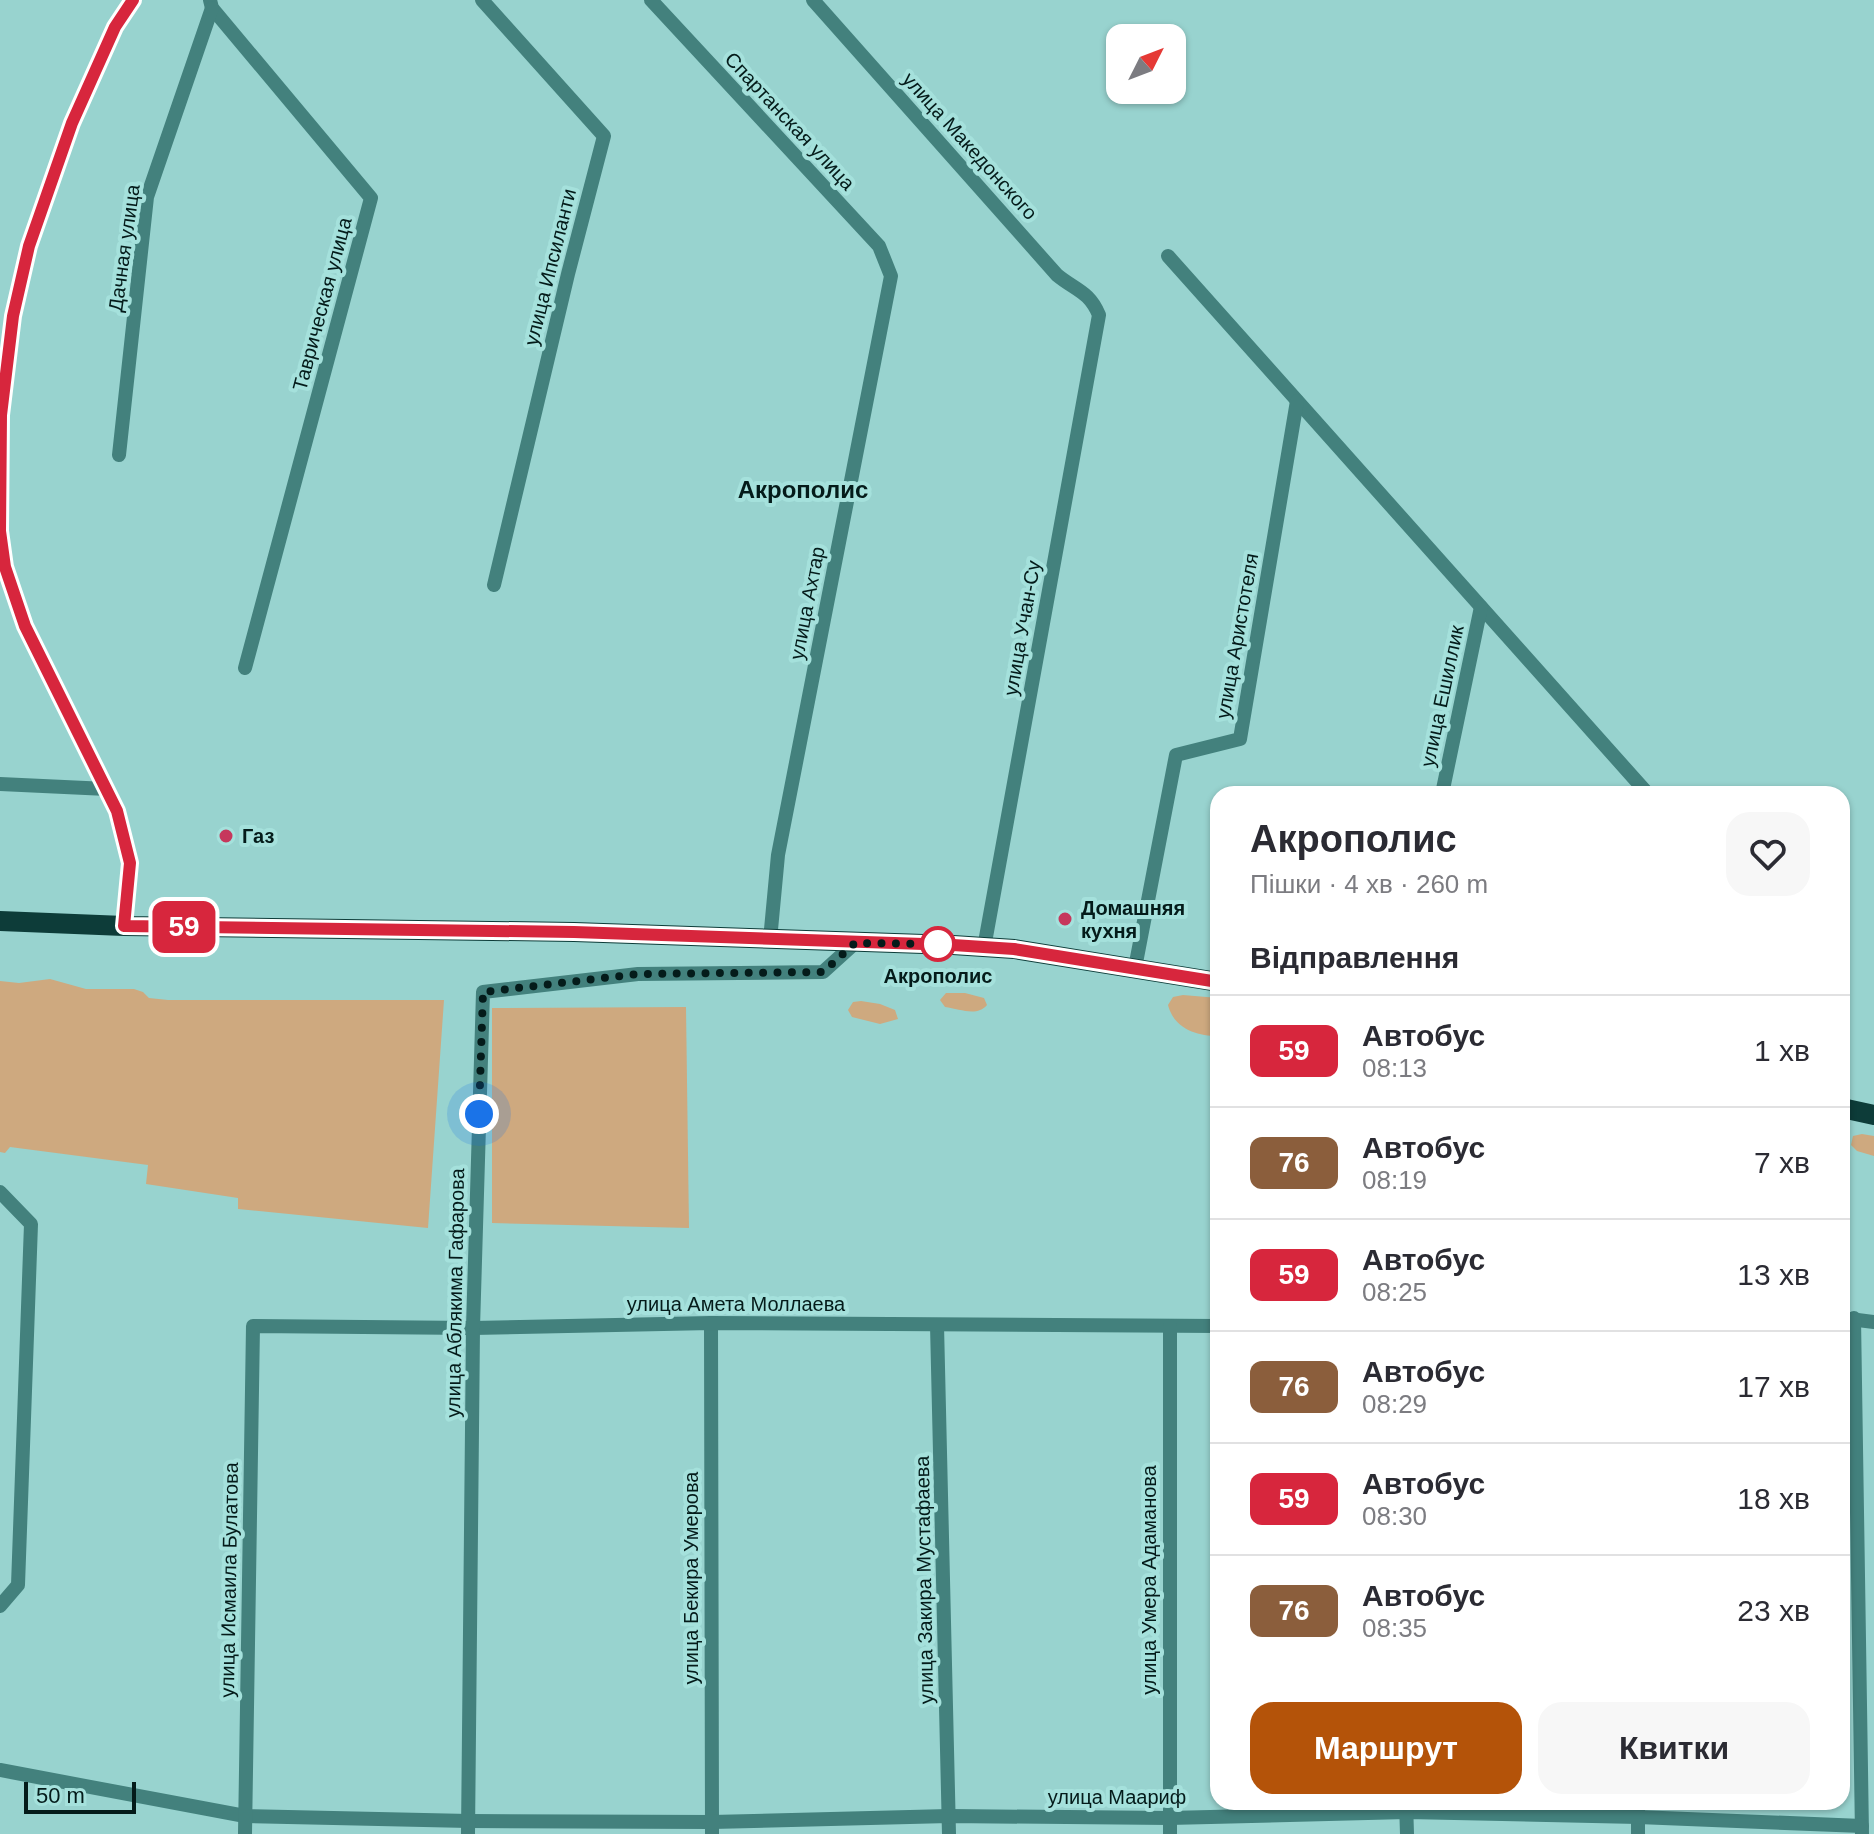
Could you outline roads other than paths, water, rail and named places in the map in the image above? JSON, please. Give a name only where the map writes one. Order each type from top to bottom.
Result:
[{"type":"main road","points":[[124,926],[130,863],[117,811],[25,626],[5,567],[0,531],[1,415],[6,316],[72,123],[115,27],[133,0]]},
{"type":"main road","points":[[0,921],[124,926],[574,932],[953,945],[1014,949],[1210,981]]},
{"type":"main road","points":[[1850,1110],[1874,1115]]},
{"type":"street","name":"улица Ипсиланти","points":[[482,0],[604,136],[494,585]]},
{"type":"street","name":"Спартанская улица","points":[[651,0],[879,246],[891,276]]},
{"type":"street","name":"улица Македонского","points":[[813,0],[1057,275],[1093,301],[1099,315]]},
{"type":"street","name":"Дачная улица","points":[[119,455],[147,197],[211,4]]},
{"type":"street","name":"Таврическая улица","points":[[211,4],[371,198],[245,668]]},
{"type":"street","points":[[1168,256],[1641,786]]},
{"type":"street","name":"улица Ахтар","points":[[770,940],[778,855],[891,276]]},
{"type":"street","name":"улица Учан-Су","points":[[984,948],[1099,315]]},
{"type":"street","name":"улица Аристотеля","points":[[1135,968],[1176,755],[1240,739],[1297,401]]},
{"type":"street","name":"улица Ешиллик","points":[[1444,786],[1481,607]]},
{"type":"street","points":[[0,784],[107,789]]},
{"type":"street","name":"улица Аблякима Гафарова","points":[[469,1828],[473,1328],[483,992],[638,974],[823,972],[855,943]]},
{"type":"street","points":[[0,1192],[31,1224],[18,1585],[0,1606]]},
{"type":"street","points":[[1850,1318],[1874,1322]]},
{"type":"street","name":"улица Амета Моллаева","points":[[253,1326],[473,1328],[711,1323],[1210,1326]]},
{"type":"street","name":"улица Бекира Умерова","points":[[711,1323],[712,1828]]},
{"type":"street","name":"улица Закира Мустафаева","points":[[937,1325],[949,1834]]},
{"type":"street","name":"улица Исмаила Булатова","points":[[245,1834],[253,1326]]},
{"type":"street","name":"улица Умера Адаманова","points":[[1170,1326],[1170,1834]]},
{"type":"street","points":[[1850,1391],[1862,1830]]},
{"type":"street","name":"улица Маариф","points":[[0,1770],[245,1816],[469,1828],[712,1828],[949,1816],[1169,1818],[1342,1810]]},
{"type":"street","points":[[1407,1810],[1407,1834]]},
{"type":"street","points":[[1638,1810],[1638,1834]]},
{"type":"street","name":"улица Маариф","points":[[1649,1810],[1862,1830]]},
{"type":"place","name":"Газ","points":[[226,836]]},
{"type":"place","name":"Домашняя кухня","points":[[1065,919]]},
{"type":"place","name":"Акрополис","points":[[938,944]]},
{"type":"district","name":"Акрополис","points":[[803,490]]}]
